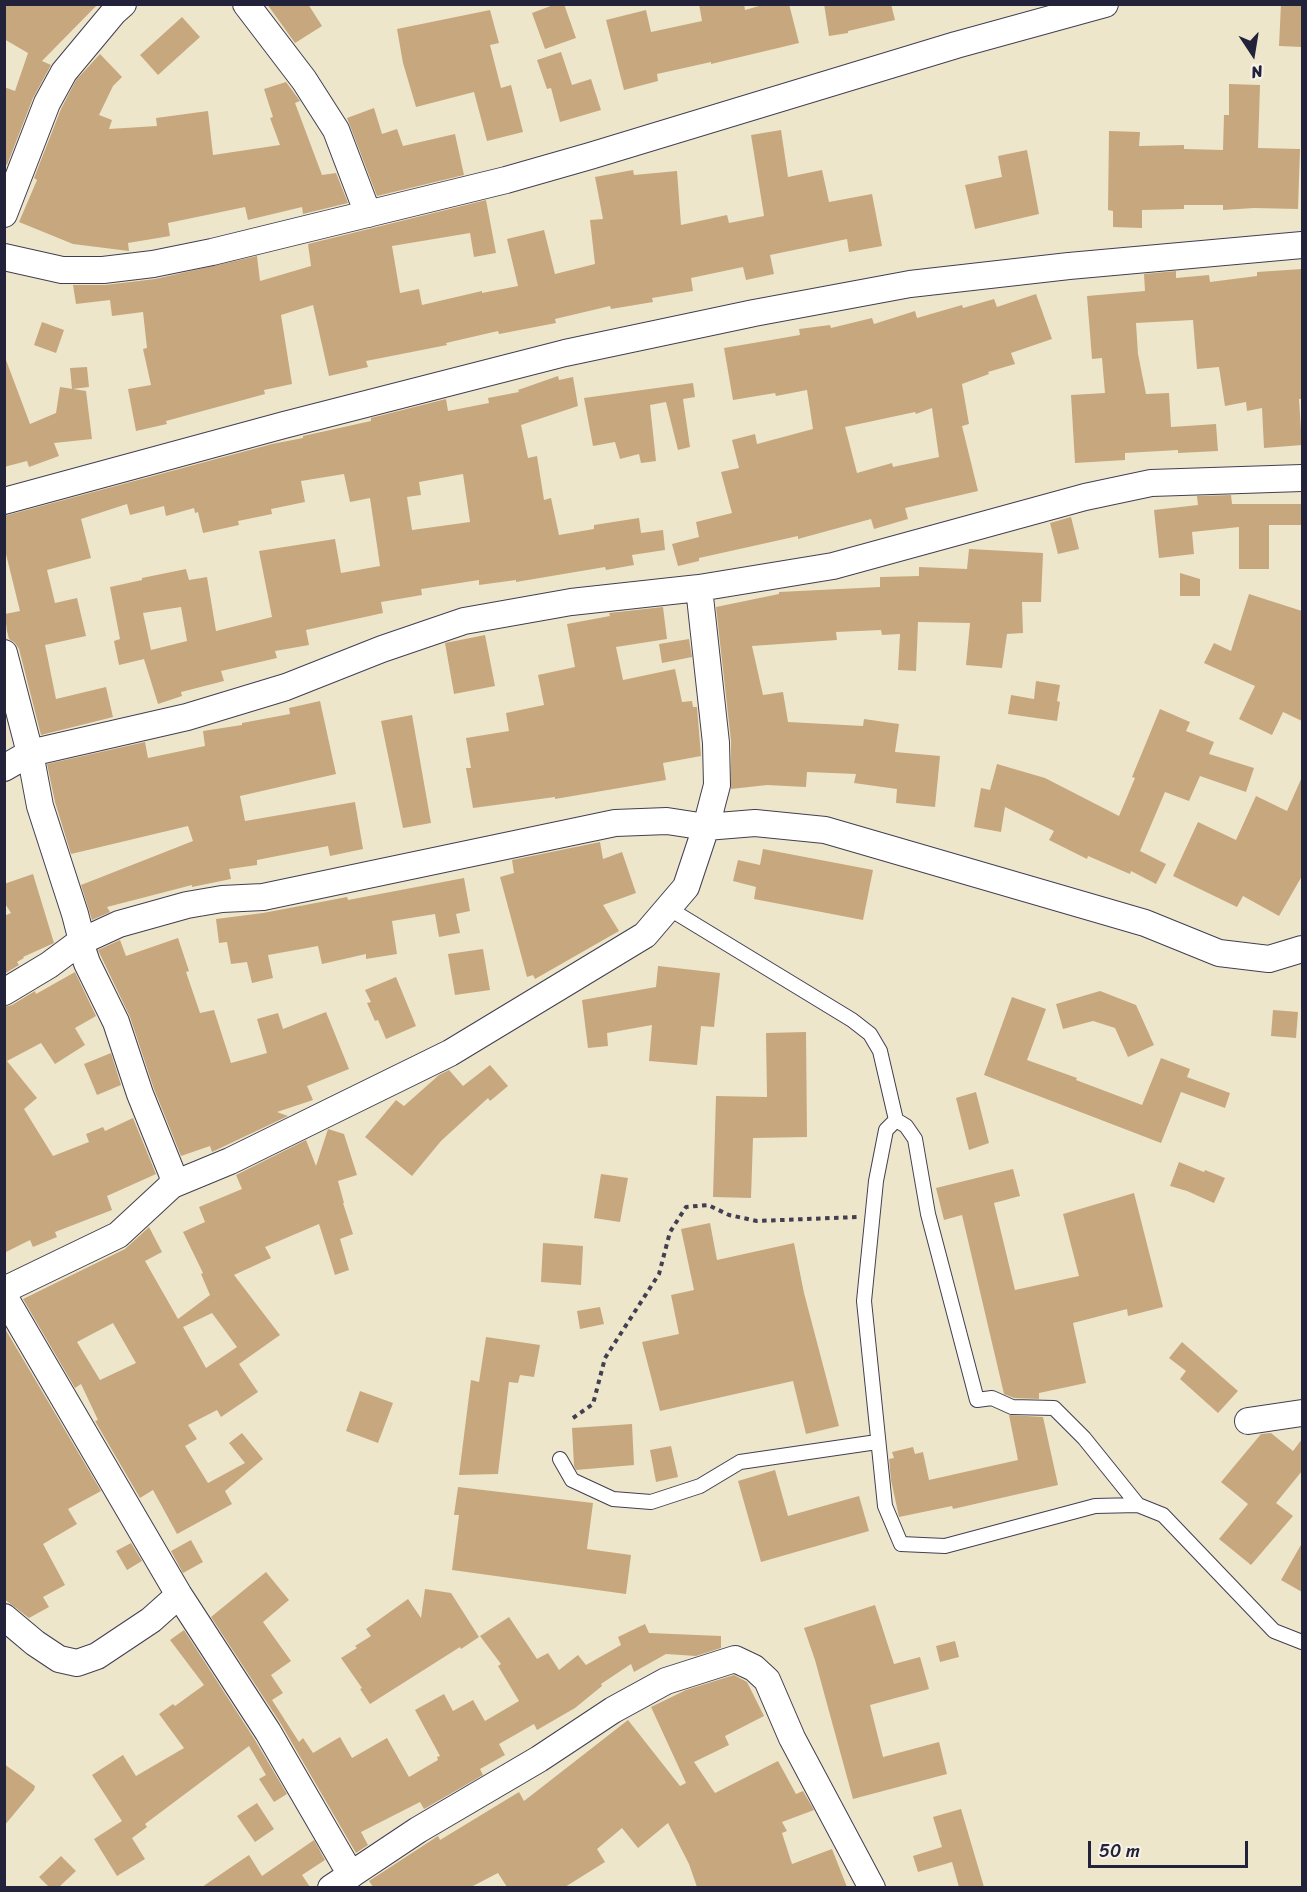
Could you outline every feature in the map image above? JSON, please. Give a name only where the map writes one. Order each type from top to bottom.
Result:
[{"type":"street","points":[[4,214],[47,103],[64,72],[123,4]]},
{"type":"street","points":[[246,4],[304,80],[336,130],[368,214]]},
{"type":"street","points":[[4,257],[62,270],[103,270],[143,266],[212,252],[506,180],[956,45],[1105,4]]},
{"type":"street","points":[[4,501],[284,424],[565,353],[754,313],[910,284],[1069,266],[1302,245]]},
{"type":"street","points":[[4,768],[30,753],[187,717],[275,691],[382,649],[464,621],[571,602],[699,588],[833,566],[1085,497],[1151,483],[1302,478]]},
{"type":"street","points":[[4,1290],[118,1235],[172,1185],[230,1161],[450,1053],[645,935],[686,887],[717,785],[716,743],[699,588]]},
{"type":"street","points":[[4,653],[30,753],[40,806],[75,914],[81,937],[80,942],[87,963],[116,1022],[140,1094],[173,1176],[172,1185]]},
{"type":"street","points":[[4,992],[49,965],[80,942],[119,924],[187,906],[222,899],[263,897],[305,889],[615,823],[667,821],[706,827],[755,823],[825,830],[1145,923],[1220,953],[1269,959],[1302,949]]},
{"type":"street","points":[[4,1296],[179,1595],[268,1731],[341,1881],[418,1830],[539,1759],[613,1710],[666,1681],[735,1659],[754,1668],[767,1680],[792,1738],[872,1887]]},
{"type":"street","points":[[1248,1421],[1302,1413]]},
{"type":"street","points":[[4,1617],[35,1643],[59,1659],[77,1663],[97,1656],[151,1620],[179,1595]]},
{"type":"lane","points":[[668,908],[852,1020],[870,1034],[880,1051],[896,1120]]},
{"type":"lane","points":[[896,1120],[886,1130],[876,1181],[864,1301],[885,1506],[902,1544],[945,1546],[1095,1506],[1138,1505],[1163,1515],[1275,1631],[1302,1642]]},
{"type":"lane","points":[[896,1120],[906,1125],[915,1139],[928,1214],[977,1400],[992,1398],[1012,1407],[1054,1408],[1084,1438],[1138,1505]]},
{"type":"lane","points":[[560,1460],[572,1480],[613,1499],[651,1502],[700,1486],[740,1462],[877,1442]]},
{"type":"path","points":[[573,1418],[593,1404],[605,1358],[659,1275],[670,1232],[686,1207],[708,1205],[729,1215],[757,1221],[872,1216]]},
{"type":"building","points":[[4,4],[98,4],[42,61],[51,65],[33,98],[7,165],[4,163],[4,87],[15,91],[28,53],[4,39]]},
{"type":"building","points":[[267,4],[308,4],[322,26],[295,43]]},
{"type":"building","points":[[556,4],[564,4],[576,38],[545,49],[532,13]]},
{"type":"building","points":[[699,4],[744,4],[745,10],[766,4],[789,4],[799,43],[657,74],[658,81],[624,90],[606,20],[646,10],[651,32],[702,21]]},
{"type":"building","points":[[824,4],[891,4],[895,20],[829,36]]},
{"type":"building","points":[[1281,4],[1302,4],[1302,47],[1279,46]]},
{"type":"building","points":[[490,10],[499,43],[490,45],[501,88],[511,85],[523,132],[487,141],[474,92],[416,107],[403,63],[397,29]]},
{"type":"building","points":[[182,17],[200,37],[158,75],[140,55]]},
{"type":"building","points":[[561,52],[572,85],[591,79],[601,110],[560,122],[551,88],[547,89],[537,60]]},
{"type":"building","points":[[100,54],[122,77],[113,86],[99,115],[112,120],[109,129],[157,126],[156,118],[208,111],[213,155],[280,145],[270,118],[273,117],[264,89],[286,82],[300,101],[295,103],[322,175],[336,173],[348,203],[303,214],[302,207],[248,220],[245,207],[168,223],[170,236],[128,243],[129,251],[73,244],[19,222],[37,180],[34,178],[61,109],[76,80]]},
{"type":"building","points":[[1229,84],[1260,85],[1258,148],[1300,149],[1298,209],[1223,210],[1223,205],[1184,205],[1184,209],[1142,210],[1142,228],[1113,227],[1113,211],[1108,210],[1109,131],[1140,132],[1139,146],[1184,145],[1184,149],[1223,150],[1224,115],[1229,115]]},
{"type":"building","points":[[374,108],[382,134],[397,129],[403,146],[455,134],[464,175],[377,196],[347,118]]},
{"type":"building","points":[[781,130],[788,177],[822,170],[829,202],[872,194],[882,246],[849,252],[847,239],[770,255],[774,274],[746,280],[743,267],[691,278],[693,291],[652,298],[653,302],[611,309],[610,306],[555,319],[556,323],[499,334],[498,331],[446,343],[447,345],[366,361],[368,367],[329,376],[313,305],[281,315],[292,384],[264,390],[265,394],[166,421],[167,424],[136,431],[128,389],[151,385],[143,349],[147,348],[143,312],[112,316],[110,300],[76,304],[73,285],[105,285],[155,279],[257,256],[260,281],[311,266],[308,244],[486,200],[496,253],[474,257],[470,233],[392,246],[400,293],[419,289],[422,305],[482,291],[482,293],[518,286],[507,239],[544,230],[555,274],[595,264],[590,220],[603,219],[595,177],[633,170],[634,175],[677,171],[681,225],[727,215],[729,223],[764,216],[751,135]]},
{"type":"building","points":[[1027,150],[1039,214],[975,229],[965,185],[1002,177],[998,156]]},
{"type":"building","points":[[1302,269],[1302,399],[1299,399],[1302,445],[1264,448],[1262,408],[1247,411],[1246,402],[1225,406],[1219,367],[1197,369],[1193,320],[1136,323],[1138,354],[1146,394],[1169,393],[1171,427],[1216,424],[1218,451],[1178,453],[1178,450],[1125,453],[1125,460],[1075,463],[1071,395],[1105,393],[1102,358],[1092,359],[1087,296],[1145,291],[1144,274],[1176,271],[1176,278],[1209,275],[1210,282],[1257,276],[1257,272]]},
{"type":"building","points":[[1036,294],[1052,339],[1011,353],[1015,364],[988,372],[989,374],[962,384],[969,424],[962,426],[978,491],[905,508],[908,519],[874,529],[871,519],[798,539],[798,536],[699,558],[699,561],[678,566],[672,544],[699,537],[696,522],[732,513],[721,472],[739,468],[732,440],[755,434],[757,444],[813,429],[807,390],[733,400],[724,348],[800,335],[799,329],[830,325],[831,328],[872,318],[874,324],[915,311],[917,318],[962,305],[963,308],[994,299],[997,307]],"holes":[[[932,408],[939,457],[893,467],[892,463],[857,473],[845,427],[915,412],[916,414]]]},
{"type":"building","points":[[42,322],[64,330],[56,353],[34,345]]},
{"type":"building","points":[[4,360],[6,360],[30,424],[56,413],[60,387],[86,391],[92,439],[54,443],[59,456],[29,467],[27,461],[4,467]]},
{"type":"building","points":[[87,367],[89,387],[72,389],[70,368]]},
{"type":"building","points":[[558,376],[559,380],[573,377],[578,406],[521,425],[528,458],[537,456],[544,500],[551,498],[559,535],[594,529],[594,525],[639,518],[641,533],[663,530],[665,550],[632,555],[634,565],[606,570],[605,567],[516,582],[516,580],[479,585],[479,580],[421,589],[422,595],[381,602],[383,613],[306,630],[309,645],[275,651],[277,658],[221,671],[224,681],[181,692],[182,696],[158,704],[144,659],[119,665],[114,641],[120,639],[110,587],[186,569],[189,580],[207,577],[216,631],[272,617],[259,551],[335,539],[341,573],[380,566],[370,498],[350,502],[344,474],[301,481],[305,502],[271,509],[272,514],[238,521],[239,525],[203,533],[198,512],[195,513],[194,508],[166,516],[164,506],[130,515],[127,504],[81,519],[91,558],[47,570],[55,603],[77,598],[86,636],[45,645],[56,699],[106,687],[113,717],[41,735],[19,649],[9,639],[7,631],[5,614],[20,611],[4,546],[4,516],[272,444],[371,421],[371,418],[446,399],[448,411],[489,403],[488,398],[519,392],[518,390]],"holes":[[[463,474],[470,522],[412,530],[407,497],[421,495],[419,482]],[[181,607],[187,641],[151,650],[143,613]]]},
{"type":"building","points":[[693,383],[695,397],[683,399],[690,447],[678,450],[666,402],[650,405],[656,461],[641,463],[639,454],[620,459],[615,442],[593,446],[584,398]]},
{"type":"building","points":[[1231,495],[1232,504],[1302,504],[1302,525],[1269,525],[1269,569],[1239,569],[1239,527],[1192,532],[1194,554],[1159,558],[1154,510],[1198,505],[1197,496]]},
{"type":"building","points":[[1071,517],[1079,549],[1058,554],[1050,523]]},
{"type":"building","points":[[969,549],[1043,553],[1041,602],[1022,602],[1023,633],[1007,634],[1002,668],[966,665],[970,623],[918,622],[916,671],[898,670],[900,634],[882,635],[881,630],[836,632],[837,640],[752,646],[763,695],[783,692],[788,722],[863,726],[864,719],[899,724],[895,752],[940,756],[935,807],[896,803],[897,789],[854,783],[856,774],[807,772],[806,787],[767,785],[731,789],[731,741],[716,607],[779,594],[779,592],[880,587],[880,577],[919,576],[919,567],[967,569]]},
{"type":"building","points":[[1180,573],[1200,579],[1200,596],[1180,596]]},
{"type":"building","points":[[1249,594],[1302,611],[1302,721],[1283,712],[1272,735],[1239,719],[1255,686],[1204,663],[1214,643],[1231,651]]},
{"type":"building","points":[[663,607],[667,639],[616,647],[623,680],[675,669],[682,702],[692,701],[693,707],[697,707],[701,756],[663,763],[666,780],[555,799],[555,797],[473,808],[466,768],[471,768],[466,738],[509,731],[506,713],[544,705],[538,675],[575,667],[567,624],[610,616],[609,613]]},
{"type":"building","points":[[485,635],[495,686],[454,694],[445,643]]},
{"type":"building","points":[[689,639],[692,657],[662,663],[659,644]]},
{"type":"building","points":[[1036,681],[1060,685],[1057,721],[1008,714],[1011,695],[1034,699]]},
{"type":"building","points":[[320,701],[336,774],[240,796],[245,821],[355,802],[363,849],[330,856],[328,846],[257,860],[257,865],[229,869],[231,879],[192,887],[192,885],[107,907],[110,912],[92,920],[81,885],[193,841],[188,826],[71,854],[55,802],[47,764],[145,742],[148,758],[205,746],[203,731],[290,714],[289,708]]},
{"type":"building","points":[[1160,709],[1190,722],[1186,731],[1214,742],[1209,754],[1254,768],[1246,792],[1200,776],[1189,801],[1165,792],[1140,851],[1166,864],[1156,884],[1131,871],[1130,874],[1088,856],[1087,859],[1049,840],[1054,831],[1005,807],[1001,832],[974,827],[981,788],[990,790],[997,764],[1045,778],[1119,816],[1135,778],[1132,777]]},
{"type":"building","points":[[412,715],[431,823],[403,828],[381,721]]},
{"type":"building","points":[[1302,777],[1302,876],[1279,916],[1243,896],[1237,907],[1173,876],[1198,822],[1236,840],[1256,796],[1287,811]]},
{"type":"building","points":[[600,842],[603,859],[622,852],[636,893],[603,905],[619,931],[535,979],[533,975],[527,977],[500,877],[514,873],[512,860]]},
{"type":"building","points":[[763,849],[873,870],[863,920],[754,899],[756,887],[733,881],[738,860],[760,865]]},
{"type":"building","points":[[33,874],[54,943],[23,957],[17,962],[19,965],[4,974],[4,916],[11,913],[4,902],[4,884]]},
{"type":"building","points":[[464,878],[470,911],[456,914],[460,933],[439,937],[435,914],[392,921],[397,954],[366,959],[366,954],[322,964],[318,946],[268,955],[273,978],[252,983],[247,962],[231,964],[227,942],[219,943],[216,919],[263,913],[347,897],[348,900]]},
{"type":"building","points":[[178,938],[189,971],[186,972],[200,1013],[214,1010],[231,1063],[267,1053],[257,1019],[278,1013],[283,1029],[326,1012],[349,1069],[307,1086],[313,1100],[277,1112],[288,1116],[212,1152],[210,1146],[181,1156],[154,1089],[130,1017],[98,950],[120,940],[126,956]]},
{"type":"building","points":[[483,949],[490,990],[455,995],[448,954]]},
{"type":"building","points":[[658,966],[720,973],[714,1027],[701,1026],[697,1065],[649,1061],[652,1025],[607,1033],[608,1046],[588,1048],[582,1000],[656,987]]},
{"type":"building","points":[[75,972],[96,1016],[75,1028],[85,1045],[55,1064],[41,1043],[7,1061],[37,1098],[24,1109],[53,1156],[89,1142],[86,1134],[103,1127],[105,1131],[133,1118],[156,1174],[107,1196],[112,1210],[55,1232],[57,1237],[33,1247],[30,1240],[4,1253],[4,1007],[12,1005],[35,991],[36,994]]},
{"type":"building","points":[[396,977],[416,1026],[386,1039],[367,1003],[371,1002],[365,990]]},
{"type":"building","points":[[1100,991],[1136,1005],[1154,1045],[1128,1057],[1115,1028],[1093,1021],[1063,1029],[1056,1004]]},
{"type":"building","points":[[1012,997],[1046,1009],[1027,1060],[1142,1105],[1161,1058],[1190,1069],[1187,1077],[1230,1093],[1225,1108],[1181,1092],[1161,1143],[984,1075]]},
{"type":"building","points":[[1273,1010],[1298,1012],[1296,1038],[1271,1036]]},
{"type":"building","points":[[806,1032],[807,1137],[753,1138],[751,1198],[713,1197],[716,1096],[767,1097],[766,1033]]},
{"type":"building","points":[[111,1053],[121,1085],[97,1095],[84,1064]]},
{"type":"building","points":[[490,1065],[508,1086],[490,1101],[488,1098],[441,1141],[412,1176],[365,1137],[396,1100],[404,1106],[439,1075],[449,1070],[463,1086]]},
{"type":"building","points":[[976,1092],[989,1143],[969,1150],[956,1098]]},
{"type":"building","points":[[328,1129],[344,1134],[357,1175],[338,1181],[353,1234],[340,1239],[349,1270],[335,1275],[319,1224],[265,1247],[271,1258],[234,1275],[280,1335],[239,1364],[258,1392],[221,1417],[217,1410],[188,1425],[197,1439],[185,1446],[208,1483],[245,1463],[229,1443],[242,1433],[263,1459],[225,1491],[232,1504],[177,1534],[153,1490],[140,1498],[95,1421],[98,1420],[81,1384],[75,1388],[23,1299],[125,1249],[149,1227],[162,1252],[145,1261],[178,1319],[210,1295],[201,1274],[203,1273],[183,1232],[205,1222],[199,1207],[242,1189],[236,1175],[306,1140],[316,1166]],"holes":[[[212,1313],[237,1347],[206,1368],[183,1327]],[[113,1323],[136,1363],[100,1380],[77,1342]]]},
{"type":"building","points":[[1179,1162],[1225,1178],[1214,1203],[1170,1186]]},
{"type":"building","points":[[1013,1169],[1020,1196],[994,1203],[1015,1290],[1079,1276],[1063,1214],[1134,1193],[1163,1307],[1128,1316],[1127,1309],[1073,1323],[1086,1383],[1039,1393],[1039,1399],[1014,1398],[1004,1394],[962,1215],[944,1220],[936,1188]]},
{"type":"building","points":[[601,1174],[628,1178],[620,1222],[594,1218]]},
{"type":"building","points":[[710,1223],[717,1260],[794,1243],[804,1293],[839,1426],[806,1434],[793,1381],[660,1411],[642,1342],[679,1334],[671,1295],[694,1290],[681,1229]]},
{"type":"building","points":[[543,1243],[583,1246],[581,1285],[541,1282]]},
{"type":"building","points":[[600,1307],[604,1324],[580,1329],[577,1311]]},
{"type":"building","points":[[4,1327],[101,1491],[68,1509],[77,1524],[43,1544],[65,1585],[43,1597],[49,1607],[29,1618],[4,1599]]},
{"type":"building","points":[[486,1337],[540,1345],[534,1377],[520,1375],[518,1383],[509,1382],[498,1474],[459,1475],[471,1380],[479,1382]]},
{"type":"building","points":[[1182,1342],[1238,1391],[1218,1413],[1180,1379],[1186,1371],[1169,1358]]},
{"type":"building","points":[[360,1391],[393,1403],[378,1443],[346,1431]]},
{"type":"building","points":[[1009,1415],[1043,1417],[1058,1485],[953,1509],[952,1506],[899,1517],[891,1480],[889,1459],[894,1458],[892,1452],[913,1447],[915,1454],[923,1452],[929,1480],[1018,1460]]},
{"type":"building","points":[[632,1424],[634,1465],[576,1470],[572,1428]]},
{"type":"building","points":[[1271,1433],[1293,1451],[1302,1439],[1302,1471],[1276,1503],[1293,1516],[1251,1565],[1219,1539],[1248,1504],[1221,1482],[1261,1434]]},
{"type":"building","points":[[671,1446],[678,1477],[656,1482],[650,1450]]},
{"type":"building","points":[[775,1470],[788,1516],[859,1496],[869,1531],[761,1562],[738,1481]]},
{"type":"building","points":[[458,1487],[593,1503],[587,1549],[631,1555],[626,1594],[452,1570],[459,1515],[454,1515]]},
{"type":"building","points":[[191,1540],[203,1562],[183,1573],[171,1551]]},
{"type":"building","points":[[131,1543],[142,1561],[127,1570],[116,1551]]},
{"type":"building","points":[[1302,1543],[1302,1592],[1281,1580]]},
{"type":"building","points":[[266,1572],[289,1600],[263,1622],[291,1661],[271,1675],[283,1693],[272,1700],[299,1742],[303,1738],[313,1753],[340,1737],[352,1758],[387,1738],[409,1777],[438,1760],[437,1757],[440,1756],[415,1710],[444,1694],[453,1711],[473,1700],[485,1721],[519,1701],[498,1666],[501,1664],[480,1636],[509,1617],[537,1659],[548,1653],[559,1670],[578,1655],[586,1665],[621,1645],[618,1637],[645,1624],[649,1633],[721,1636],[721,1648],[696,1656],[666,1654],[634,1672],[631,1664],[601,1684],[602,1686],[575,1708],[537,1730],[534,1724],[499,1744],[505,1755],[480,1769],[483,1775],[424,1809],[420,1802],[361,1832],[368,1845],[356,1853],[281,1724],[211,1617]]},
{"type":"building","points":[[425,1589],[451,1593],[479,1637],[370,1704],[341,1658],[371,1636],[366,1629],[408,1599],[421,1618]]},
{"type":"building","points":[[875,1605],[894,1664],[920,1657],[929,1689],[870,1705],[883,1757],[939,1742],[947,1774],[853,1799],[804,1628]]},
{"type":"building","points":[[184,1630],[287,1794],[274,1802],[259,1779],[266,1775],[249,1746],[145,1824],[147,1827],[132,1838],[145,1859],[117,1876],[94,1839],[122,1821],[92,1775],[123,1755],[136,1776],[184,1748],[159,1714],[173,1704],[175,1706],[204,1685],[170,1640]]},
{"type":"building","points":[[955,1641],[959,1657],[940,1662],[936,1646]]},
{"type":"building","points":[[734,1675],[747,1682],[764,1716],[725,1736],[729,1745],[694,1762],[715,1793],[778,1761],[796,1794],[803,1791],[814,1810],[782,1822],[787,1831],[782,1833],[792,1864],[832,1849],[847,1887],[697,1887],[689,1864],[668,1823],[638,1848],[622,1828],[597,1849],[605,1862],[565,1887],[507,1887],[498,1873],[471,1887],[373,1887],[369,1881],[438,1836],[440,1840],[519,1792],[524,1801],[628,1720],[680,1786],[686,1783],[651,1707],[686,1690]]},
{"type":"building","points":[[4,1764],[35,1786],[4,1826]]},
{"type":"building","points":[[257,1803],[274,1829],[255,1842],[237,1816]]},
{"type":"building","points":[[961,1809],[984,1887],[959,1887],[952,1862],[918,1872],[913,1856],[942,1847],[933,1817]]},
{"type":"building","points":[[314,1840],[325,1860],[302,1875],[310,1887],[202,1887],[249,1855],[262,1876]]},
{"type":"building","points":[[61,1856],[76,1871],[59,1887],[49,1887],[39,1877]]}]
